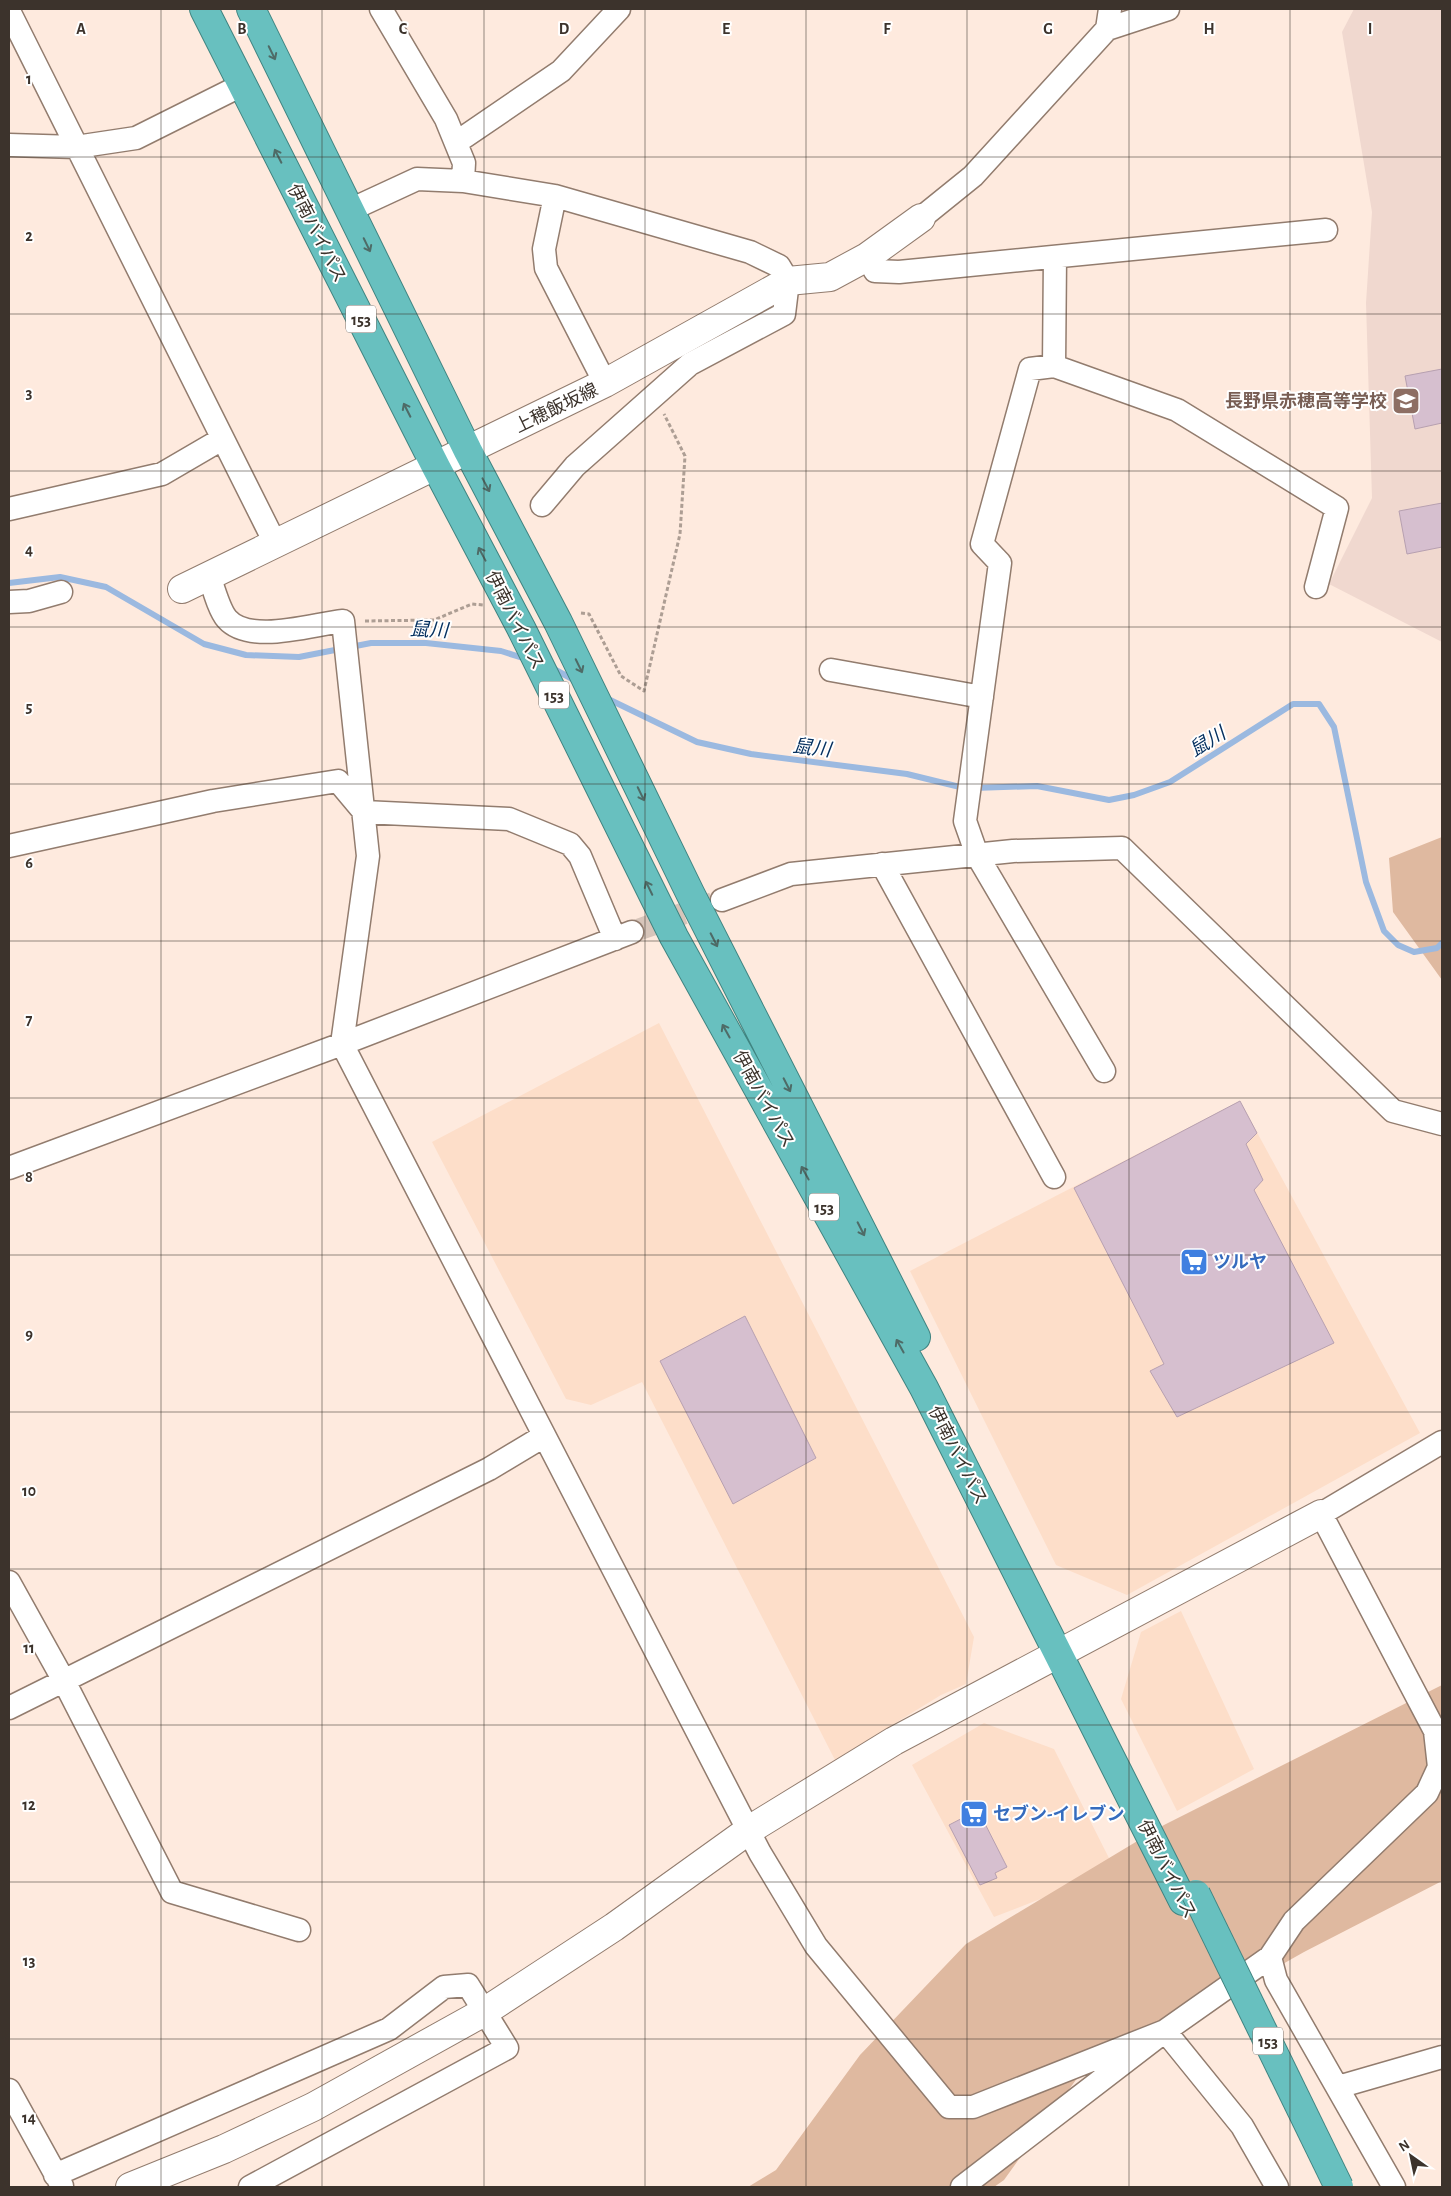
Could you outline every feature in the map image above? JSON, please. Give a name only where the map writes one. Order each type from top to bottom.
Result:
[{"type":"highway","name":"伊南バイパス","points":[[204,9],[436,467],[521,628],[674,937],[1067,1649]]},
{"type":"highway","name":"伊南バイパス","points":[[251,9],[468,451],[569,618],[620,750],[1190,1898],[1328,2187]]},
{"type":"highway","name":"伊南バイパス","points":[[1190,1898],[1339,2187]]},
{"type":"street","points":[[381,9],[446,119],[457,142],[464,163],[463,181]]},
{"type":"street","points":[[457,142],[561,71],[619,9]]},
{"type":"street","points":[[921,218],[973,176],[1108,19],[1168,9]]},
{"type":"street","points":[[9,11],[275,544]]},
{"type":"street","points":[[9,144],[76,147],[136,138],[242,85]]},
{"type":"street","points":[[350,210],[417,179],[463,181],[556,196],[750,252],[779,266],[788,281],[784,314],[690,364],[575,466],[542,505]]},
{"type":"street","points":[[556,196],[544,249],[546,268],[605,384]]},
{"type":"street","name":"上穂飯坂線","points":[[182,590],[209,575],[605,384],[788,281],[830,277],[867,257],[921,218]]},
{"type":"street","points":[[867,257],[876,271],[899,272],[1326,230]]},
{"type":"street","points":[[1054,366],[1055,257]]},
{"type":"street","points":[[1104,1071],[977,854],[965,821],[1000,563],[982,544],[1030,369],[1054,366],[1177,410],[1337,508],[1316,587]]},
{"type":"street","points":[[9,509],[162,474],[222,439]]},
{"type":"street","points":[[209,575],[226,618],[241,630],[301,630],[318,623],[344,628],[368,856],[342,1044],[760,1853],[816,1946],[949,2107],[974,2107],[1165,2031]]},
{"type":"street","points":[[9,602],[29,601],[60,592]]},
{"type":"street","points":[[831,670],[982,697]]},
{"type":"street","points":[[9,846],[213,801],[338,781],[364,812],[509,820],[570,844],[580,856],[624,935],[342,1044],[9,1168]]},
{"type":"street","points":[[722,900],[791,874],[1013,851],[1122,848],[1393,1111],[1442,1124]]},
{"type":"street","points":[[882,864],[1054,1177]]},
{"type":"street","points":[[9,1708],[490,1469],[544,1436]]},
{"type":"street","points":[[130,2187],[224,2149],[313,2106],[484,2012],[614,1927],[749,1830],[894,1742],[1320,1514],[1442,1442]]},
{"type":"street","points":[[962,2187],[1165,2031],[1270,1957],[1294,1921],[1427,1793],[1439,1767],[1435,1731],[1320,1514]]},
{"type":"street","points":[[9,1582],[64,1681],[172,1892],[299,1930]]},
{"type":"street","points":[[1270,1957],[1276,1980],[1394,2187]]},
{"type":"street","points":[[9,2090],[59,2181],[389,2029],[444,1987],[468,1985],[508,2048],[250,2187]]},
{"type":"street","points":[[1165,2031],[1242,2126],[1277,2187]]},
{"type":"street","points":[[1338,2087],[1442,2058]]},
{"type":"path","points":[[569,618],[589,614],[621,676],[644,691],[680,534],[685,456],[654,396]]},
{"type":"path","points":[[344,628],[434,620],[472,604],[492,605]]},
{"type":"shaded area","name":"長野県赤穂高等学校","points":[[1354,9],[1442,9],[1442,642],[1329,584],[1372,498],[1366,303],[1372,212],[1342,32]]},
{"type":"shaded area","points":[[1442,837],[1442,980],[1393,912],[1389,858]]},
{"type":"shaded area","points":[[659,1023],[974,1637],[966,1684],[941,1695],[835,1760],[642,1382],[591,1405],[566,1399],[432,1142]]},
{"type":"shaded area","points":[[1240,1101],[1420,1433],[1127,1595],[1056,1565],[910,1271]]},
{"type":"shaded area","points":[[1181,1611],[1254,1769],[1177,1811],[1121,1699],[1141,1632]]},
{"type":"shaded area","points":[[1442,1685],[1442,1881],[1304,1952],[1165,2031],[1101,2045],[1004,2180],[994,2187],[748,2187],[776,2170],[860,2055],[966,1944],[1164,1825]]},
{"type":"shaded area","points":[[984,1723],[1054,1749],[1115,1870],[994,1917],[912,1765]]},
{"type":"building","points":[[1442,369],[1442,423],[1415,429],[1405,376]]},
{"type":"building","points":[[1442,503],[1442,547],[1407,554],[1399,511]]},
{"type":"building","points":[[1240,1101],[1257,1133],[1246,1144],[1263,1180],[1254,1190],[1334,1343],[1177,1417],[1150,1371],[1164,1364],[1074,1188]]},
{"type":"building","points":[[745,1316],[816,1458],[733,1504],[660,1361]]},
{"type":"building","points":[[978,1810],[1007,1867],[995,1873],[997,1878],[980,1885],[949,1825]]},
{"type":"waterway","name":"鼠川","points":[[9,583],[60,577],[106,587],[204,644],[246,655],[299,657],[371,643],[426,643],[501,651],[526,659]]},
{"type":"waterway","name":"鼠川","points":[[552,668],[576,681]]},
{"type":"waterway","name":"鼠川","points":[[604,697],[697,742],[751,754],[907,774],[964,788]]},
{"type":"waterway","name":"鼠川","points":[[974,788],[1037,786],[1109,800],[1134,795],[1170,782],[1293,704],[1319,704],[1334,727],[1366,882],[1384,931],[1398,945],[1414,952],[1437,948],[1442,943]]},
{"type":"tunnel","points":[[632,932],[713,903]]},
{"type":"place","name":"長野県赤穂高等学校","points":[[1406,401]]},
{"type":"place","name":"ツルヤ","points":[[1194,1262]]},
{"type":"place","name":"セブン-イレブン","points":[[974,1814]]}]
